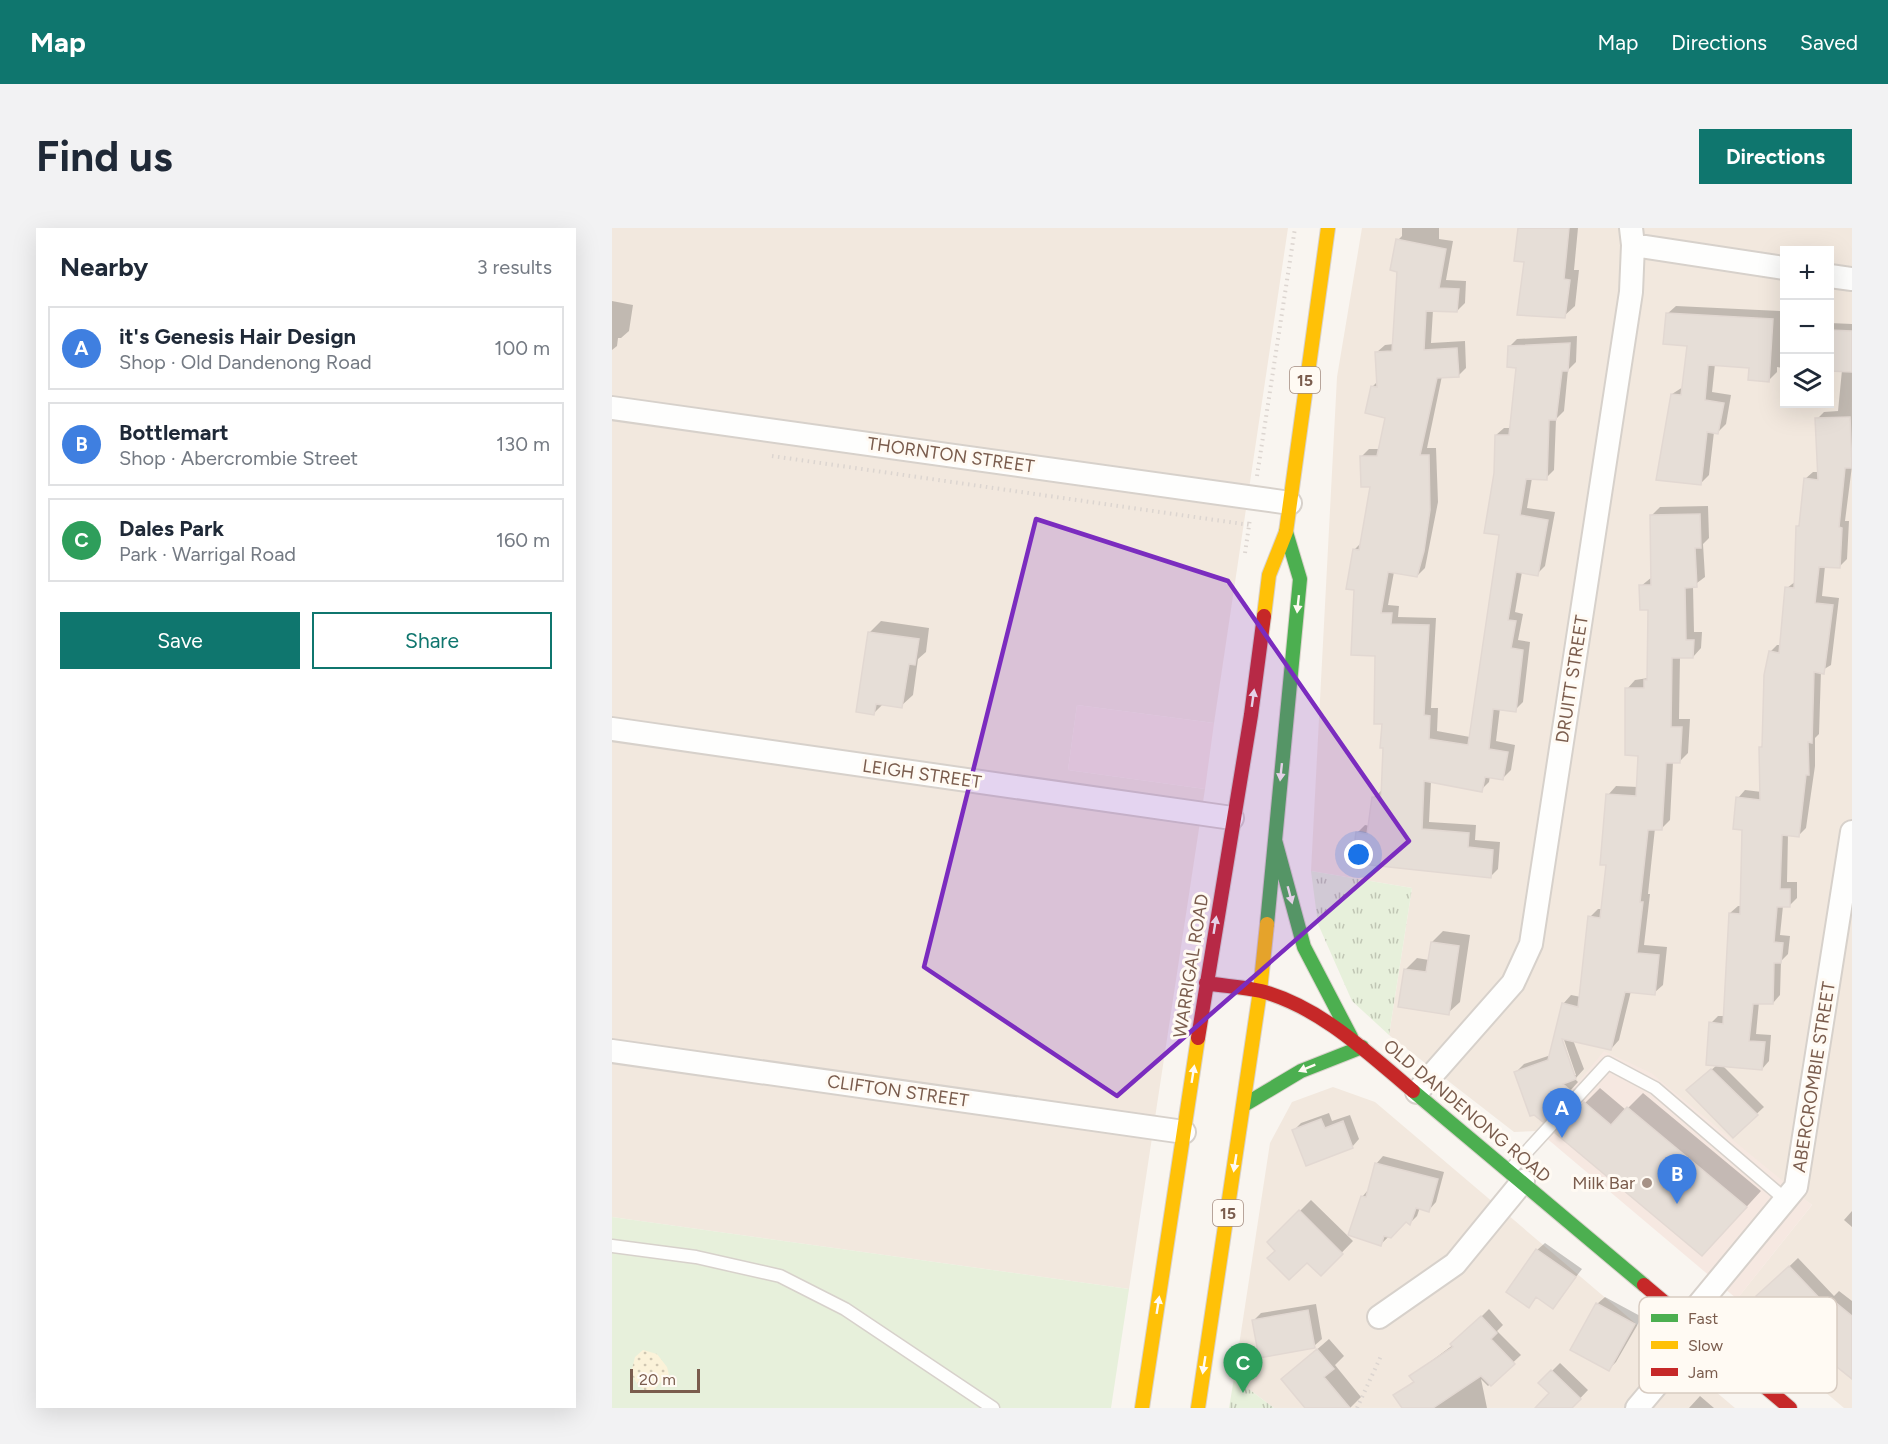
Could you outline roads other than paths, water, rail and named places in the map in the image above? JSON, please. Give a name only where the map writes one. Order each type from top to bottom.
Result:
[{"type":"main road","name":"WARRIGAL ROAD","points":[[1142,1408],[1206,983],[1251,715],[1269,575],[1286,532],[1328,228]]},
{"type":"main road","name":"WARRIGAL ROAD","points":[[1198,1408],[1260,992],[1300,579],[1286,532]]},
{"type":"main road","points":[[1244,1105],[1301,1071],[1357,1043],[1304,947],[1275,839]]},
{"type":"main road","name":"OLD DANDENONG ROAD","points":[[1206,983],[1260,992],[1299,1005],[1357,1043],[1660,1297]]},
{"type":"main road","name":"OLD DANDENONG ROAD","points":[[1772,1393],[1790,1408]]},
{"type":"street","points":[[1632,237],[1780,267]]},
{"type":"street","name":"DRUITT STREET","points":[[1417,1092],[1514,983],[1531,944],[1631,292],[1632,237]]},
{"type":"street","points":[[1834,277],[1852,279]]},
{"type":"street","name":"THORNTON STREET","points":[[612,408],[1290,502]]},
{"type":"street","name":"LEIGH STREET","points":[[612,729],[1232,818]]},
{"type":"street","name":"ABERCROMBIE STREET","points":[[1715,1297],[1796,1187],[1852,832]]},
{"type":"street","name":"CLIFTON STREET","points":[[612,1051],[1184,1132]]},
{"type":"street","points":[[1379,1317],[1455,1264],[1516,1175]]},
{"type":"street","name":"ABERCROMBIE STREET","points":[[1638,1408],[1648,1393]]},
{"type":"lane","points":[[1516,1175],[1608,1063],[1654,1088],[1786,1200]]},
{"type":"lane","points":[[612,1246],[696,1257],[780,1276],[845,1309],[993,1408]]},
{"type":"place","name":"it's Genesis Hair Design","points":[[1562,1138]]},
{"type":"place","name":"Milk Bar","points":[[1647,1183]]},
{"type":"place","name":"Bottlemart","points":[[1677,1204]]},
{"type":"place","name":"Dales Park","points":[[1243,1393]]}]
